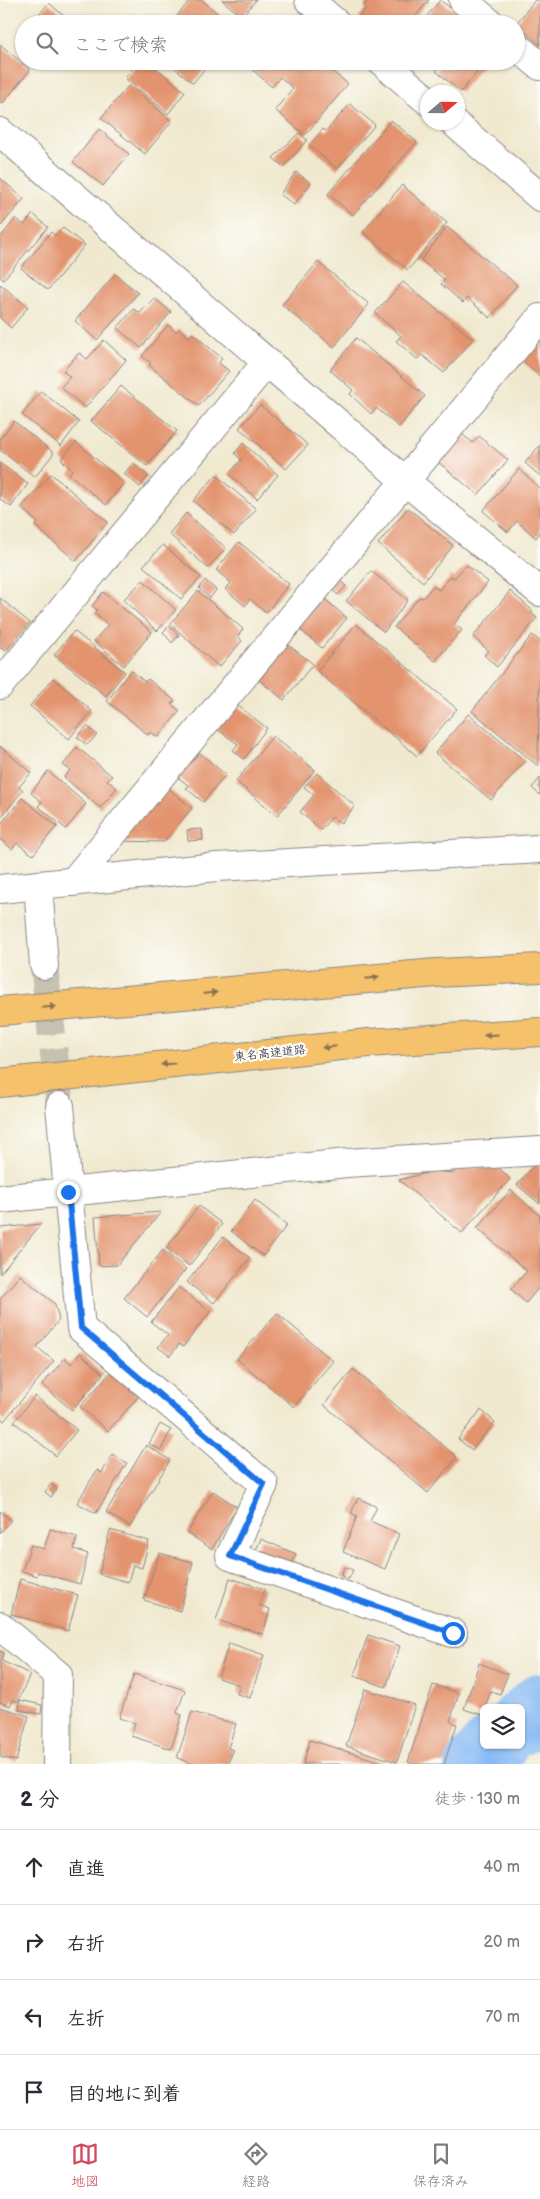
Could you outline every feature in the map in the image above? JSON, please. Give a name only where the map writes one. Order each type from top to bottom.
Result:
[{"type":"highway","points":[[0,1011],[436,973],[540,968]]},
{"type":"highway","name":"東名高速道路","points":[[0,1083],[368,1043],[540,1032]]},
{"type":"street","points":[[309,0],[326,15]]},
{"type":"street","points":[[463,0],[480,15]]},
{"type":"street","points":[[525,54],[540,66]]},
{"type":"street","points":[[392,70],[420,94]]},
{"type":"street","points":[[462,130],[540,197]]},
{"type":"street","points":[[0,132],[404,480],[540,592]]},
{"type":"street","points":[[73,882],[540,318]]},
{"type":"street","points":[[0,685],[267,362]]},
{"type":"street","points":[[1,888],[225,867],[540,849]]},
{"type":"street","points":[[38,885],[44,965]]},
{"type":"street","points":[[60,1106],[81,1328],[264,1484],[230,1556],[453,1633]]},
{"type":"street","points":[[0,1199],[347,1162],[540,1151]]},
{"type":"street","points":[[0,1626],[58,1675],[57,1764]]},
{"type":"building","points":[[190,0],[202,0],[220,15],[178,15]]},
{"type":"building","points":[[222,0],[256,0],[244,15],[240,15]]},
{"type":"building","points":[[368,0],[429,0],[416,15],[361,15],[366,8],[364,6]]},
{"type":"building","points":[[440,0],[459,15],[428,15]]},
{"type":"building","points":[[535,0],[540,0],[540,45],[525,32],[525,15],[523,15]]},
{"type":"building","points":[[49,3],[63,15],[38,15]]},
{"type":"building","points":[[0,44],[15,57],[15,70],[30,70],[2,104],[0,102]]},
{"type":"building","points":[[132,70],[159,70],[185,92],[168,114],[125,78]]},
{"type":"building","points":[[178,70],[204,70],[193,83]]},
{"type":"building","points":[[253,70],[330,70],[348,84],[305,135],[275,110],[293,88],[280,77],[272,87]]},
{"type":"building","points":[[437,70],[479,70],[465,87],[465,85],[453,85]]},
{"type":"building","points":[[129,85],[172,121],[145,154],[101,118]]},
{"type":"building","points":[[350,104],[375,125],[337,169],[309,145],[323,129],[326,131]]},
{"type":"building","points":[[391,120],[417,142],[353,215],[328,194]]},
{"type":"building","points":[[99,129],[129,154],[103,186],[73,162]]},
{"type":"building","points":[[299,133],[307,140],[284,167],[273,158]]},
{"type":"building","points":[[296,172],[311,183],[294,205],[280,194]]},
{"type":"building","points":[[0,178],[24,199],[0,227]]},
{"type":"building","points":[[402,185],[447,223],[408,270],[363,232]]},
{"type":"building","points":[[33,214],[48,227],[3,280],[0,277],[0,238],[16,218],[24,225]]},
{"type":"building","points":[[447,227],[517,285],[490,318],[467,298],[463,303],[441,284],[445,280],[421,260]]},
{"type":"building","points":[[63,228],[85,245],[48,290],[21,268],[51,232],[55,236]]},
{"type":"building","points":[[318,262],[369,304],[334,347],[282,305]]},
{"type":"building","points":[[115,274],[138,293],[97,340],[75,321]]},
{"type":"building","points":[[403,282],[473,339],[444,373],[422,355],[417,359],[396,341],[401,336],[375,313]]},
{"type":"building","points":[[0,284],[28,307],[11,328],[0,318]]},
{"type":"building","points":[[154,298],[171,312],[141,348],[117,328],[134,309],[140,313]]},
{"type":"building","points":[[168,325],[176,332],[179,329],[189,337],[192,333],[222,358],[219,363],[229,371],[199,406],[149,365],[151,363],[142,356]]},
{"type":"building","points":[[356,338],[425,396],[399,427],[376,408],[371,414],[350,394],[353,390],[330,370]]},
{"type":"building","points":[[104,340],[126,360],[85,408],[61,387],[70,377],[63,371],[79,353],[87,359]]},
{"type":"building","points":[[540,340],[540,377],[522,361]]},
{"type":"building","points":[[121,386],[177,431],[147,466],[91,421]]},
{"type":"building","points":[[41,391],[79,422],[61,446],[22,415]]},
{"type":"building","points":[[260,405],[308,445],[286,469],[239,428]]},
{"type":"building","points":[[14,421],[54,453],[35,477],[0,450],[0,439]]},
{"type":"building","points":[[462,434],[473,443],[479,436],[508,460],[478,495],[438,462]]},
{"type":"building","points":[[76,442],[124,483],[106,505],[69,474],[72,470],[61,459]]},
{"type":"building","points":[[243,443],[278,475],[257,499],[229,474],[241,460],[235,453]]},
{"type":"building","points":[[540,445],[540,476],[525,463]]},
{"type":"building","points":[[0,463],[28,484],[11,507],[0,499]]},
{"type":"building","points":[[133,463],[148,476],[140,487],[124,474]]},
{"type":"building","points":[[519,469],[540,488],[540,533],[536,538],[517,521],[508,532],[483,511]]},
{"type":"building","points":[[51,474],[108,522],[76,561],[35,526],[38,523],[21,508]]},
{"type":"building","points":[[216,475],[256,509],[234,535],[193,501]]},
{"type":"building","points":[[408,508],[453,546],[423,582],[378,544]]},
{"type":"building","points":[[186,513],[226,548],[208,568],[169,534]]},
{"type":"building","points":[[239,542],[289,584],[266,613],[250,599],[245,606],[225,589],[231,583],[216,570]]},
{"type":"building","points":[[163,545],[201,577],[181,599],[143,566]]},
{"type":"building","points":[[467,565],[488,582],[454,624],[462,630],[435,661],[394,627],[419,597],[423,598],[433,586],[439,590],[451,576],[454,578]]},
{"type":"building","points":[[371,571],[408,600],[384,632],[346,601]]},
{"type":"building","points":[[336,577],[346,586],[338,595],[327,585]]},
{"type":"building","points":[[143,580],[176,610],[157,631],[123,600]]},
{"type":"building","points":[[205,580],[216,590],[210,598],[199,588]]},
{"type":"building","points":[[198,591],[243,629],[238,636],[242,641],[219,667],[170,624]]},
{"type":"building","points":[[510,591],[533,611],[531,613],[537,618],[497,667],[484,655],[489,651],[473,637]]},
{"type":"building","points":[[103,592],[152,632],[124,666],[94,641],[108,625],[94,613],[97,610],[92,606]]},
{"type":"building","points":[[321,596],[347,618],[322,648],[295,625]]},
{"type":"building","points":[[0,598],[30,623],[6,651],[0,649]]},
{"type":"building","points":[[356,624],[457,709],[417,756],[317,671]]},
{"type":"building","points":[[169,626],[179,635],[172,643],[163,632]]},
{"type":"building","points":[[74,631],[125,672],[106,696],[54,655]]},
{"type":"building","points":[[532,635],[540,641],[538,766],[472,711]]},
{"type":"building","points":[[286,643],[313,664],[284,700],[257,678]]},
{"type":"building","points":[[131,670],[145,682],[148,679],[175,701],[171,704],[180,711],[158,737],[150,732],[148,735],[107,701]]},
{"type":"building","points":[[53,678],[92,711],[69,739],[30,706]]},
{"type":"building","points":[[233,702],[267,728],[244,759],[233,750],[238,744],[214,727]]},
{"type":"building","points":[[468,714],[525,761],[491,800],[435,753]]},
{"type":"building","points":[[87,726],[97,735],[87,745],[77,737]]},
{"type":"building","points":[[273,736],[315,770],[277,816],[236,781]]},
{"type":"building","points":[[0,746],[31,773],[19,787],[23,790],[0,819]]},
{"type":"building","points":[[77,747],[112,776],[107,780],[117,788],[100,808],[64,777],[70,770],[63,765]]},
{"type":"building","points":[[196,750],[226,775],[203,802],[186,788],[189,786],[175,775]]},
{"type":"building","points":[[48,771],[86,804],[66,829],[38,806],[42,802],[31,793]]},
{"type":"building","points":[[317,773],[355,806],[341,823],[332,817],[321,830],[300,812],[314,795],[304,787]]},
{"type":"building","points":[[540,778],[540,795],[532,788]]},
{"type":"building","points":[[163,784],[192,808],[164,842],[116,841]]},
{"type":"building","points":[[22,798],[57,826],[33,855],[17,843],[12,849],[0,839],[0,825]]},
{"type":"building","points":[[202,829],[203,840],[188,841],[187,830]]},
{"type":"building","points":[[540,1158],[540,1204],[517,1185]]},
{"type":"building","points":[[497,1166],[510,1179],[462,1233],[399,1180],[434,1171],[454,1173],[459,1168]]},
{"type":"building","points":[[511,1190],[540,1216],[540,1286],[526,1303],[511,1289],[527,1271],[477,1228]]},
{"type":"building","points":[[255,1200],[287,1225],[263,1256],[231,1231]]},
{"type":"building","points":[[199,1206],[222,1224],[189,1266],[166,1248]]},
{"type":"building","points":[[161,1212],[117,1265],[99,1266],[95,1217]]},
{"type":"building","points":[[41,1224],[0,1274],[0,1228]]},
{"type":"building","points":[[223,1237],[250,1258],[214,1303],[187,1282]]},
{"type":"building","points":[[163,1250],[186,1269],[147,1317],[124,1298]]},
{"type":"building","points":[[20,1275],[55,1304],[59,1320],[37,1347],[54,1361],[4,1421],[0,1417],[0,1299]]},
{"type":"building","points":[[179,1287],[210,1312],[183,1347],[179,1344],[170,1356],[158,1347],[168,1335],[151,1322]]},
{"type":"building","points":[[277,1313],[333,1361],[294,1407],[237,1359]]},
{"type":"building","points":[[80,1353],[103,1374],[72,1410],[42,1385],[65,1358],[71,1364]]},
{"type":"building","points":[[115,1367],[134,1384],[129,1390],[138,1397],[108,1431],[80,1407]]},
{"type":"building","points":[[353,1369],[457,1457],[428,1493],[324,1405]]},
{"type":"building","points":[[35,1396],[77,1430],[56,1456],[14,1422]]},
{"type":"building","points":[[481,1410],[495,1422],[472,1450],[458,1439]]},
{"type":"building","points":[[160,1424],[171,1430],[161,1450],[149,1444]]},
{"type":"building","points":[[146,1445],[170,1460],[130,1527],[106,1512]]},
{"type":"building","points":[[112,1454],[127,1463],[96,1513],[77,1503],[97,1470],[102,1473]]},
{"type":"building","points":[[51,1484],[57,1489],[51,1497],[45,1492]]},
{"type":"building","points":[[213,1491],[237,1507],[212,1549],[187,1533]]},
{"type":"building","points":[[358,1498],[377,1507],[370,1521],[399,1534],[385,1569],[343,1552],[357,1516],[351,1513]]},
{"type":"building","points":[[0,1511],[11,1520],[0,1533]]},
{"type":"building","points":[[50,1529],[77,1537],[74,1549],[88,1554],[80,1584],[38,1572],[37,1576],[22,1571],[31,1545],[44,1549]]},
{"type":"building","points":[[110,1530],[149,1541],[142,1568],[133,1565],[128,1582],[99,1574]]},
{"type":"building","points":[[261,1539],[296,1554],[291,1567],[255,1552]]},
{"type":"building","points":[[159,1553],[193,1562],[180,1611],[144,1600]]},
{"type":"building","points":[[344,1567],[353,1570],[349,1579],[341,1576]]},
{"type":"building","points":[[230,1578],[265,1589],[259,1605],[270,1609],[263,1634],[216,1620]]},
{"type":"building","points":[[20,1579],[78,1595],[68,1631],[11,1614]]},
{"type":"building","points":[[368,1635],[400,1646],[386,1687],[354,1676]]},
{"type":"building","points":[[229,1643],[264,1655],[250,1698],[237,1694],[240,1685],[218,1678]]},
{"type":"building","points":[[0,1651],[4,1653],[2,1661],[30,1674],[18,1702],[13,1700],[10,1706],[0,1702]]},
{"type":"building","points":[[479,1663],[508,1674],[500,1694],[491,1691],[486,1704],[480,1704],[480,1714],[464,1709]]},
{"type":"building","points":[[134,1674],[185,1690],[177,1713],[182,1715],[171,1749],[131,1736],[135,1723],[119,1718]]},
{"type":"building","points":[[433,1685],[459,1693],[450,1721],[457,1724],[444,1764],[414,1764],[408,1762]]},
{"type":"building","points":[[365,1689],[415,1705],[397,1762],[346,1746]]},
{"type":"building","points":[[20,1700],[42,1705],[41,1714],[19,1710]]},
{"type":"building","points":[[0,1707],[29,1716],[16,1761],[0,1757]]},
{"type":"building","points":[[192,1712],[236,1724],[228,1748],[233,1750],[228,1764],[193,1764],[177,1758]]},
{"type":"building","points":[[310,1740],[387,1764],[303,1764]]},
{"type":"waterway","points":[[525,1719],[540,1706]]},
{"type":"waterway","points":[[477,1764],[492,1749]]},
{"type":"tunnel","points":[[44,965],[60,1106]]},
{"type":"route","points":[[68,1192],[81,1328],[264,1484],[230,1556],[453,1633]]}]
